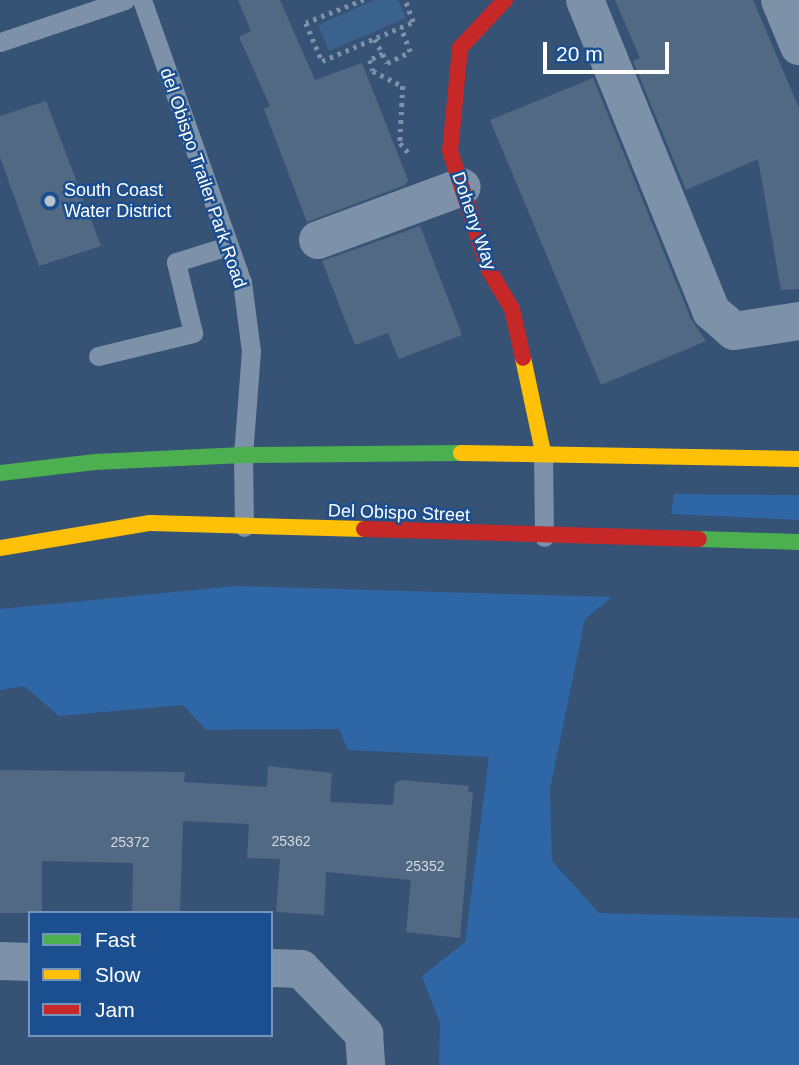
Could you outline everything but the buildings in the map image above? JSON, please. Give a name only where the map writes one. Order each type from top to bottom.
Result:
[{"type":"main road","name":"Doheny Way","points":[[505,0],[460,48],[450,151],[489,270],[512,309],[543,452]]},
{"type":"main road","points":[[0,473],[95,463],[243,455],[543,452],[799,459]]},
{"type":"main road","name":"Del Obispo Street","points":[[0,548],[150,523],[544,537],[799,542]]},
{"type":"street","points":[[585,0],[711,312],[734,331],[799,321]]},
{"type":"street","points":[[780,0],[799,46]]},
{"type":"street","points":[[318,240],[462,187]]},
{"type":"street","points":[[0,961],[28,962]]},
{"type":"street","points":[[273,968],[301,969],[364,1034],[366,1065]]},
{"type":"lane","points":[[0,42],[125,0]]},
{"type":"lane","name":"del Obispo Trailer Park Road","points":[[142,0],[242,282],[251,351],[243,455],[244,527]]},
{"type":"lane","points":[[98,356],[193,333],[176,262],[228,246]]},
{"type":"lane","points":[[543,452],[544,537]]},
{"type":"path","points":[[364,0],[306,23],[323,61],[413,22],[406,0]]},
{"type":"path","points":[[375,39],[387,63],[410,52],[401,28]]},
{"type":"path","points":[[383,54],[370,60],[373,71],[403,86],[400,143],[411,155]]},
{"type":"shaded area","points":[[374,0],[398,0],[406,18],[329,51],[318,25]]},
{"type":"shaded area","points":[[674,494],[799,495],[799,520],[671,514]]},
{"type":"shaded area","points":[[236,586],[612,597],[585,619],[550,789],[552,861],[599,913],[799,918],[799,1065],[439,1065],[440,1023],[422,976],[465,942],[489,757],[348,750],[339,729],[206,730],[183,705],[59,716],[24,686],[0,690],[0,609]]},
{"type":"traffic: fast","points":[[0,473],[95,462],[243,455],[461,453]]},
{"type":"traffic: fast","points":[[699,539],[799,542]]},
{"type":"traffic: slow","points":[[523,358],[543,452]]},
{"type":"traffic: slow","points":[[461,453],[799,459]]},
{"type":"traffic: slow","points":[[0,548],[150,523],[364,529]]},
{"type":"traffic: jam","points":[[505,0],[460,48],[450,151],[489,270],[512,309],[523,358]]},
{"type":"traffic: jam","points":[[364,529],[699,539]]},
{"type":"place","name":"South Coast Water District","points":[[50,201]]}]
